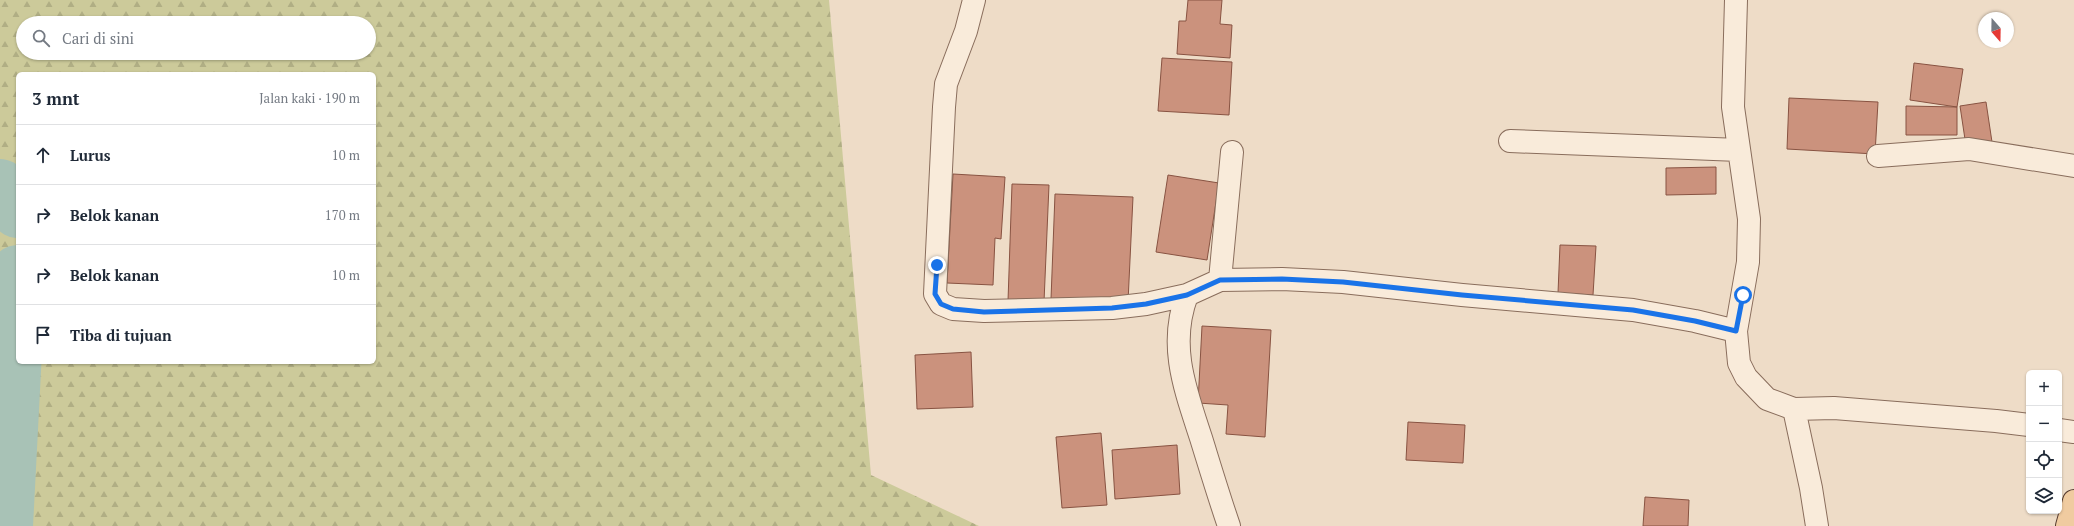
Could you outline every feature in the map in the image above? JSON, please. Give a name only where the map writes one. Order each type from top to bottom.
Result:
[{"type":"main road","points":[[2067,526],[2074,501]]},
{"type":"street","points":[[974,0],[966,31],[946,84],[935,294],[941,304],[953,309],[984,312],[1112,308],[1146,304],[1187,295],[1220,280],[1282,279],[1343,282],[1462,295],[1625,309],[1695,321],[1736,331]]},
{"type":"street","points":[[1736,0],[1733,107],[1749,219],[1748,262],[1736,331],[1739,363],[1746,377],[1767,399],[1794,409],[1834,408],[2026,425]]},
{"type":"street","points":[[1510,141],[1739,150]]},
{"type":"street","points":[[1878,156],[1970,150],[2074,166]]},
{"type":"street","points":[[1220,280],[1232,152]]},
{"type":"street","points":[[1187,295],[1180,314],[1179,362],[1186,392],[1229,526]]},
{"type":"street","points":[[1794,409],[1811,488],[1817,526]]},
{"type":"street","points":[[2062,430],[2074,432]]},
{"type":"green space","points":[[0,0],[829,0],[871,475],[979,526],[0,526]]},
{"type":"building","points":[[1188,0],[1222,0],[1220,24],[1232,25],[1230,58],[1177,54],[1179,21],[1186,21]]},
{"type":"building","points":[[1162,58],[1232,62],[1229,115],[1158,111]]},
{"type":"building","points":[[1914,63],[1963,69],[1957,107],[1910,100]]},
{"type":"building","points":[[1789,98],[1878,102],[1875,154],[1787,149]]},
{"type":"building","points":[[1986,102],[1992,142],[1966,146],[1960,106]]},
{"type":"building","points":[[1906,106],[1957,107],[1957,135],[1906,135]]},
{"type":"building","points":[[1716,167],[1716,194],[1666,195],[1666,168]]},
{"type":"building","points":[[953,174],[1005,177],[1001,239],[995,238],[993,285],[947,283]]},
{"type":"building","points":[[1168,175],[1219,183],[1207,260],[1156,252]]},
{"type":"building","points":[[1012,184],[1049,185],[1044,302],[1008,301]]},
{"type":"building","points":[[1055,194],[1133,197],[1128,302],[1051,299]]},
{"type":"building","points":[[1560,245],[1596,246],[1593,295],[1558,293]]},
{"type":"building","points":[[1202,326],[1271,330],[1265,437],[1226,434],[1228,405],[1198,403]]},
{"type":"building","points":[[971,352],[973,407],[917,409],[915,355]]},
{"type":"building","points":[[1408,422],[1465,425],[1463,463],[1406,460]]},
{"type":"building","points":[[1101,433],[1107,505],[1062,508],[1056,437]]},
{"type":"building","points":[[1177,445],[1180,494],[1115,499],[1112,450]]},
{"type":"building","points":[[1645,497],[1689,500],[1688,526],[1643,526]]},
{"type":"waterway","points":[[0,187],[16,207]]},
{"type":"waterway","points":[[5,526],[16,312]]},
{"type":"route","points":[[937,265],[935,294],[941,304],[953,309],[984,312],[1112,308],[1146,304],[1187,295],[1203,286],[1220,280],[1282,279],[1343,282],[1462,295],[1633,310],[1695,321],[1736,331],[1743,295]]}]
